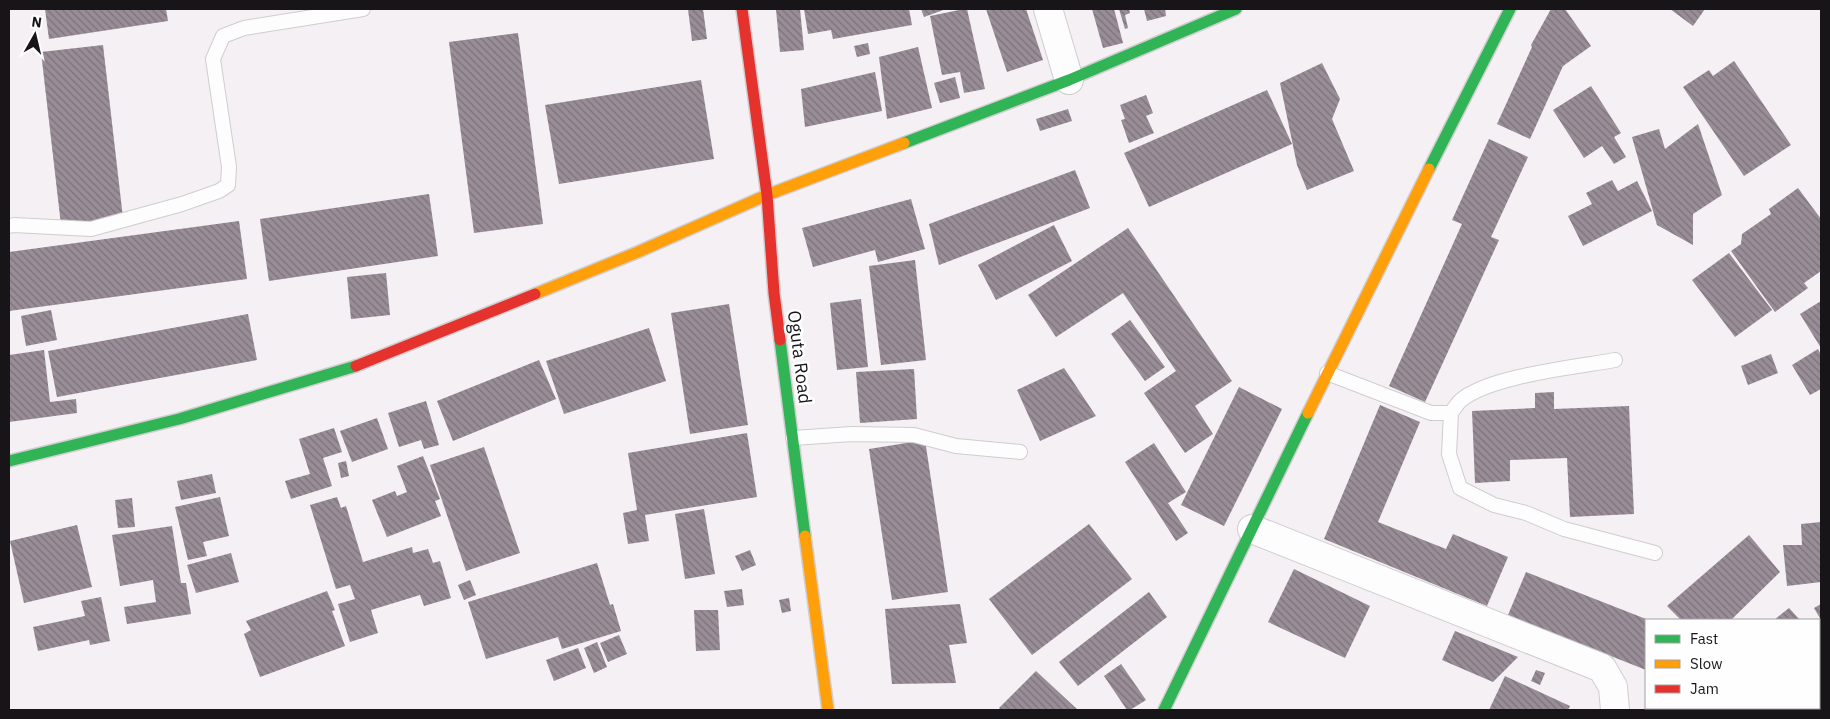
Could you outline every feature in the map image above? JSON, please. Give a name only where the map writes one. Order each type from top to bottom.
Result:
[{"type":"street","name":"Oguta Road","points":[[742,9],[768,195],[774,293],[828,710]]},
{"type":"street","points":[[1048,9],[1069,80]]},
{"type":"street","points":[[9,461],[179,419],[363,364],[638,252],[768,195],[1069,80],[1236,9]]},
{"type":"street","points":[[1164,710],[1327,373],[1510,9]]},
{"type":"street","points":[[1252,529],[1602,668],[1613,687],[1615,710]]},
{"type":"lane","points":[[9,226],[91,228],[182,204],[219,191],[228,185],[229,167],[214,59],[223,36],[244,28],[363,9]]},
{"type":"lane","points":[[1615,360],[1520,377],[1483,388],[1460,401],[1450,413],[1449,454],[1460,488],[1494,504],[1526,513],[1564,528],[1656,553]]},
{"type":"lane","points":[[1327,373],[1431,413],[1450,413]]},
{"type":"lane","points":[[792,438],[852,434],[914,435],[956,446],[1020,452]]},
{"type":"building","points":[[45,9],[166,9],[168,21],[49,39]]},
{"type":"building","points":[[688,9],[703,9],[707,39],[692,41]]},
{"type":"building","points":[[776,9],[800,9],[804,50],[780,52]]},
{"type":"building","points":[[804,9],[909,9],[912,25],[833,39],[831,30],[808,34]]},
{"type":"building","points":[[921,9],[946,9],[924,17]]},
{"type":"building","points":[[967,9],[985,89],[964,93],[960,72],[942,75],[930,16]]},
{"type":"building","points":[[986,9],[1026,9],[1043,60],[1007,72]]},
{"type":"building","points":[[1092,9],[1114,9],[1123,43],[1103,48]]},
{"type":"building","points":[[1119,9],[1129,9],[1130,13],[1125,15],[1128,28],[1125,29]]},
{"type":"building","points":[[1144,9],[1165,9],[1166,16],[1147,21]]},
{"type":"building","points":[[1551,9],[1565,9],[1591,46],[1563,66],[1530,139],[1497,124],[1532,47],[1531,45]]},
{"type":"building","points":[[1670,9],[1705,9],[1693,26]]},
{"type":"building","points":[[518,33],[543,224],[474,233],[449,42]]},
{"type":"building","points":[[868,43],[870,54],[857,57],[854,46]]},
{"type":"building","points":[[103,45],[123,218],[61,225],[41,52]]},
{"type":"building","points":[[918,47],[932,108],[887,119],[879,57]]},
{"type":"building","points":[[1734,61],[1791,145],[1744,176],[1683,87],[1709,70],[1713,76]]},
{"type":"building","points":[[1322,63],[1340,99],[1332,119],[1354,171],[1307,190],[1297,165],[1280,83]]},
{"type":"building","points":[[875,72],[882,111],[805,127],[801,89]]},
{"type":"building","points":[[955,77],[960,98],[940,103],[934,83]]},
{"type":"building","points":[[701,80],[714,159],[559,184],[545,105]]},
{"type":"building","points":[[1591,86],[1621,133],[1614,137],[1626,157],[1614,164],[1602,146],[1584,158],[1553,110]]},
{"type":"building","points":[[1267,90],[1292,144],[1149,207],[1124,153]]},
{"type":"building","points":[[1146,95],[1153,113],[1146,116],[1154,133],[1129,143],[1121,120],[1125,119],[1120,105]]},
{"type":"building","points":[[1068,109],[1072,121],[1040,131],[1036,119]]},
{"type":"building","points":[[1698,124],[1722,195],[1693,214],[1693,245],[1657,225],[1632,137],[1659,129],[1665,149]]},
{"type":"building","points":[[1489,139],[1528,157],[1491,237],[1499,240],[1425,402],[1389,386],[1462,224],[1452,220]]},
{"type":"building","points":[[1075,170],[1090,208],[939,265],[929,224]]},
{"type":"building","points":[[1612,180],[1618,191],[1637,181],[1652,211],[1583,246],[1568,216],[1592,204],[1586,193]]},
{"type":"building","points":[[1798,188],[1821,219],[1821,271],[1804,283],[1808,288],[1775,312],[1731,251],[1741,244],[1742,234],[1771,214],[1769,209]]},
{"type":"building","points":[[429,194],[438,256],[269,281],[260,219]]},
{"type":"building","points":[[911,199],[925,249],[878,262],[875,250],[813,267],[802,228]]},
{"type":"building","points":[[239,221],[247,279],[9,311],[9,252]]},
{"type":"building","points":[[1054,225],[1072,261],[996,300],[978,265]]},
{"type":"building","points":[[1128,228],[1232,381],[1195,406],[1213,434],[1185,453],[1144,393],[1176,371],[1123,293],[1056,337],[1028,295]]},
{"type":"building","points":[[1729,253],[1772,310],[1735,337],[1692,280]]},
{"type":"building","points":[[915,260],[926,360],[881,365],[869,266]]},
{"type":"building","points":[[386,273],[390,315],[351,319],[347,277]]},
{"type":"building","points":[[861,299],[868,367],[837,370],[830,303]]},
{"type":"building","points":[[1821,301],[1821,348],[1800,314]]},
{"type":"building","points":[[729,304],[748,425],[690,434],[671,313]]},
{"type":"building","points":[[51,310],[57,340],[26,346],[21,316]]},
{"type":"building","points":[[248,314],[257,360],[57,397],[48,351]]},
{"type":"building","points":[[1130,320],[1165,367],[1145,381],[1111,334]]},
{"type":"building","points":[[649,328],[666,381],[564,414],[546,361]]},
{"type":"building","points":[[1818,349],[1821,355],[1821,389],[1810,395],[1792,365]]},
{"type":"building","points":[[44,350],[50,402],[76,399],[77,413],[9,422],[9,355]]},
{"type":"building","points":[[1771,354],[1778,373],[1748,385],[1741,366]]},
{"type":"building","points":[[539,360],[556,399],[453,441],[437,401]]},
{"type":"building","points":[[1064,368],[1096,416],[1040,441],[1017,390]]},
{"type":"building","points":[[914,369],[917,419],[860,423],[856,372]]},
{"type":"building","points":[[1239,387],[1282,409],[1224,526],[1181,505]]},
{"type":"building","points":[[1554,392],[1554,409],[1629,406],[1634,514],[1570,517],[1567,458],[1510,460],[1510,481],[1475,483],[1472,411],[1535,408],[1535,393]]},
{"type":"building","points":[[426,401],[439,445],[424,449],[421,440],[399,447],[388,413]]},
{"type":"building","points":[[1380,405],[1420,422],[1378,522],[1446,549],[1453,534],[1508,557],[1487,606],[1324,539]]},
{"type":"building","points":[[377,418],[388,449],[352,462],[340,431]]},
{"type":"building","points":[[334,428],[342,452],[323,458],[332,486],[291,499],[285,481],[310,474],[299,439]]},
{"type":"building","points":[[747,433],[757,497],[645,515],[649,541],[628,544],[623,513],[637,510],[628,453]]},
{"type":"building","points":[[925,440],[948,592],[892,600],[869,449]]},
{"type":"building","points":[[1154,443],[1186,492],[1168,503],[1188,533],[1176,541],[1125,462]]},
{"type":"building","points":[[484,447],[520,553],[466,571],[430,465]]},
{"type":"building","points":[[423,456],[440,499],[435,501],[441,516],[387,537],[372,500],[395,491],[397,496],[407,492],[397,466]]},
{"type":"building","points":[[346,461],[349,476],[341,478],[338,463]]},
{"type":"building","points":[[212,474],[216,493],[181,500],[177,481]]},
{"type":"building","points":[[220,497],[229,536],[203,542],[207,556],[188,560],[175,507]]},
{"type":"building","points":[[337,497],[341,508],[346,506],[363,562],[412,547],[413,553],[428,549],[433,563],[440,561],[451,598],[424,606],[420,595],[371,610],[378,633],[350,642],[338,604],[355,599],[350,585],[336,589],[310,505]]},
{"type":"building","points":[[132,498],[135,527],[118,528],[115,500]]},
{"type":"building","points":[[704,509],[715,574],[685,579],[675,514]]},
{"type":"building","points":[[1821,522],[1821,582],[1787,586],[1783,545],[1802,545],[1801,524]]},
{"type":"building","points":[[1089,524],[1132,579],[1032,655],[989,599]]},
{"type":"building","points":[[77,525],[92,587],[24,603],[10,541]]},
{"type":"building","points":[[172,526],[181,583],[186,583],[191,614],[127,624],[124,607],[156,602],[153,580],[120,586],[112,535]]},
{"type":"building","points":[[1749,535],[1780,572],[1732,619],[1680,619],[1667,606]]},
{"type":"building","points":[[750,550],[756,565],[742,571],[735,556]]},
{"type":"building","points":[[231,553],[239,582],[196,593],[187,565]]},
{"type":"building","points":[[597,563],[610,605],[613,604],[621,631],[562,649],[558,637],[486,659],[468,602]]},
{"type":"building","points":[[1294,569],[1370,606],[1345,658],[1268,622]]},
{"type":"building","points":[[1526,572],[1646,619],[1645,670],[1508,615]]},
{"type":"building","points":[[470,580],[476,595],[464,600],[458,585]]},
{"type":"building","points":[[742,589],[744,605],[727,607],[724,591]]},
{"type":"building","points":[[327,591],[335,610],[332,611],[345,646],[260,677],[244,634],[251,630],[246,621]]},
{"type":"building","points":[[1149,592],[1167,617],[1078,686],[1059,662]]},
{"type":"building","points":[[101,597],[110,641],[90,645],[89,640],[38,651],[33,627],[85,616],[81,601]]},
{"type":"building","points":[[789,598],[791,611],[782,613],[779,600]]},
{"type":"building","points":[[960,604],[967,643],[949,645],[956,683],[892,684],[885,609]]},
{"type":"building","points":[[1821,604],[1821,620],[1814,608]]},
{"type":"building","points":[[1789,608],[1799,619],[1775,619]]},
{"type":"building","points":[[694,610],[718,610],[720,650],[696,651]]},
{"type":"building","points":[[1455,631],[1518,657],[1493,682],[1442,660]]},
{"type":"building","points":[[619,635],[627,654],[608,662],[600,643]]},
{"type":"building","points":[[597,642],[607,667],[594,673],[584,648]]},
{"type":"building","points":[[578,648],[586,668],[554,681],[546,660]]},
{"type":"building","points":[[1820,648],[1821,649],[1820,699]]},
{"type":"building","points":[[1121,664],[1146,700],[1130,710],[1127,710],[1104,676]]},
{"type":"building","points":[[1536,670],[1545,673],[1540,685],[1531,681]]},
{"type":"building","points":[[1036,671],[1078,710],[1001,710],[999,708]]},
{"type":"building","points":[[1505,676],[1570,706],[1568,710],[1489,710]]},
{"type":"traffic: fast","points":[[904,143],[1069,80],[1236,9]]},
{"type":"traffic: fast","points":[[1429,169],[1510,9]]},
{"type":"traffic: fast","points":[[780,340],[805,536]]},
{"type":"traffic: fast","points":[[9,461],[179,419],[356,366]]},
{"type":"traffic: fast","points":[[1164,710],[1308,413]]},
{"type":"traffic: slow","points":[[535,294],[638,252],[767,195],[904,143]]},
{"type":"traffic: slow","points":[[1308,413],[1429,169]]},
{"type":"traffic: slow","points":[[805,536],[828,710]]},
{"type":"traffic: jam","points":[[742,9],[767,195],[774,293],[780,340]]},
{"type":"traffic: jam","points":[[356,366],[535,294]]}]
